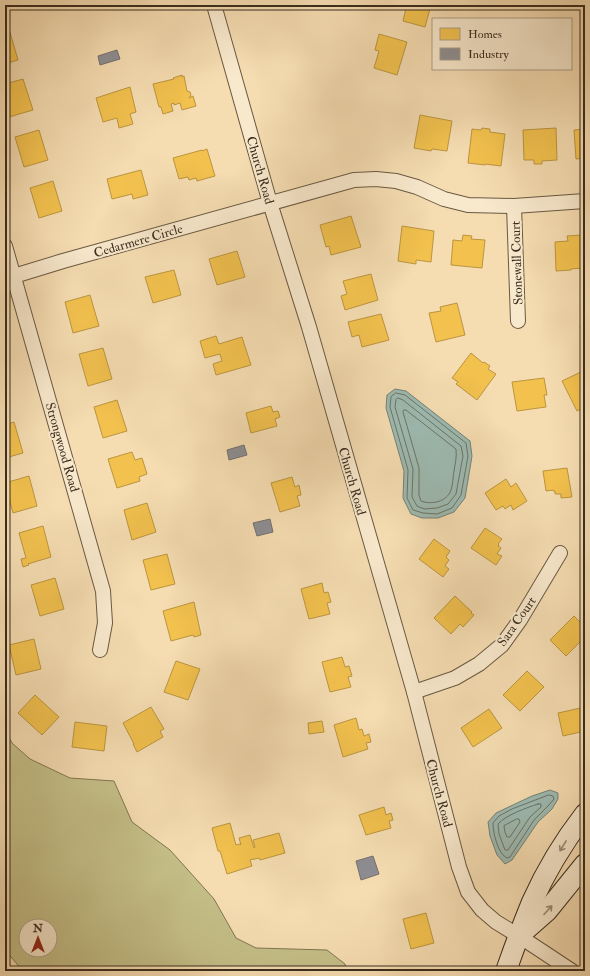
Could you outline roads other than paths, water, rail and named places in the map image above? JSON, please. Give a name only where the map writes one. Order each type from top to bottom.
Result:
[{"type":"main road","points":[[506,971],[533,901],[548,869],[571,832],[585,814]]},
{"type":"main road","points":[[519,936],[547,911],[585,864]]},
{"type":"street","name":"Church Road","points":[[214,5],[270,203],[309,327],[414,692],[459,867],[468,892],[482,910],[496,922],[572,971]]},
{"type":"street","name":"Cedarmere Circle","points":[[9,276],[354,180],[376,179],[396,181],[417,187],[444,199],[468,205],[514,206],[585,202]]},
{"type":"street","name":"Stonewall Court","points":[[514,206],[518,320]]},
{"type":"street","name":"Strongwood Road","points":[[5,246],[9,276],[103,591],[105,623],[100,650]]},
{"type":"street","name":"Sara Court","points":[[414,692],[455,678],[479,664],[502,644],[520,620],[560,553]]},
{"type":"water","points":[[395,389],[406,391],[470,441],[472,456],[465,498],[454,512],[438,518],[422,518],[411,514],[403,498],[404,471],[386,408],[387,395]]},
{"type":"water","points":[[550,790],[558,793],[558,799],[552,809],[538,822],[512,860],[505,864],[497,855],[490,836],[488,822],[496,813],[532,796]]}]
